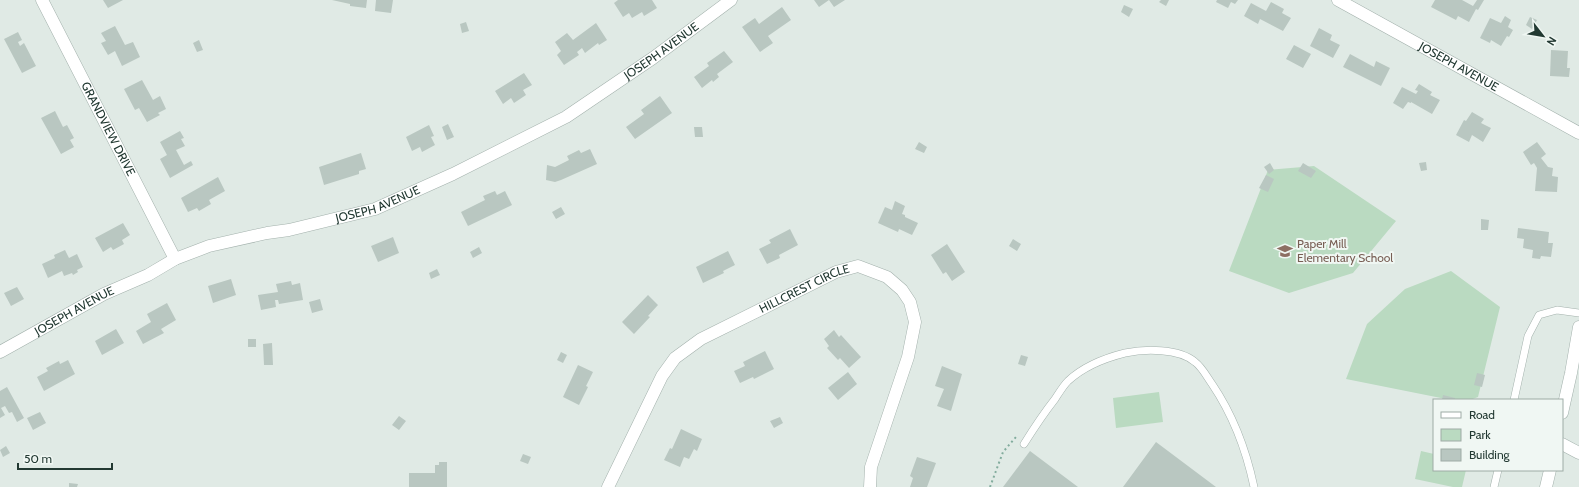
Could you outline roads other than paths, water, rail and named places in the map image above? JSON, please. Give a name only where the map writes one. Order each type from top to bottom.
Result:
[{"type":"street","name":"GRANDVIEW DRIVE","points":[[42,0],[176,259]]},
{"type":"street","name":"JOSEPH AVENUE","points":[[0,352],[86,304],[148,275],[176,259],[216,244],[289,230],[375,209],[453,174],[566,117],[653,58],[730,0]]},
{"type":"street","name":"JOSEPH AVENUE","points":[[1338,0],[1579,133]]},
{"type":"street","name":"HILLCREST CIRCLE","points":[[608,487],[662,376],[675,358],[708,336],[836,272],[858,266],[887,277],[902,290],[910,302],[915,322],[908,357],[871,467],[870,487]]},
{"type":"street","points":[[1563,409],[1579,328]]},
{"type":"street","points":[[1563,445],[1579,453]]},
{"type":"street","points":[[1546,487],[1550,471]]},
{"type":"lane","points":[[1514,399],[1528,336],[1539,315],[1557,310],[1579,313]]},
{"type":"lane","points":[[1024,444],[1035,426],[1068,382],[1090,366],[1110,357],[1131,352],[1154,350],[1177,353],[1195,362],[1225,403],[1242,441],[1254,487]]},
{"type":"lane","points":[[1494,487],[1498,471]]},
{"type":"place","name":"Paper Mill Elementary School","points":[[1285,251]]}]
